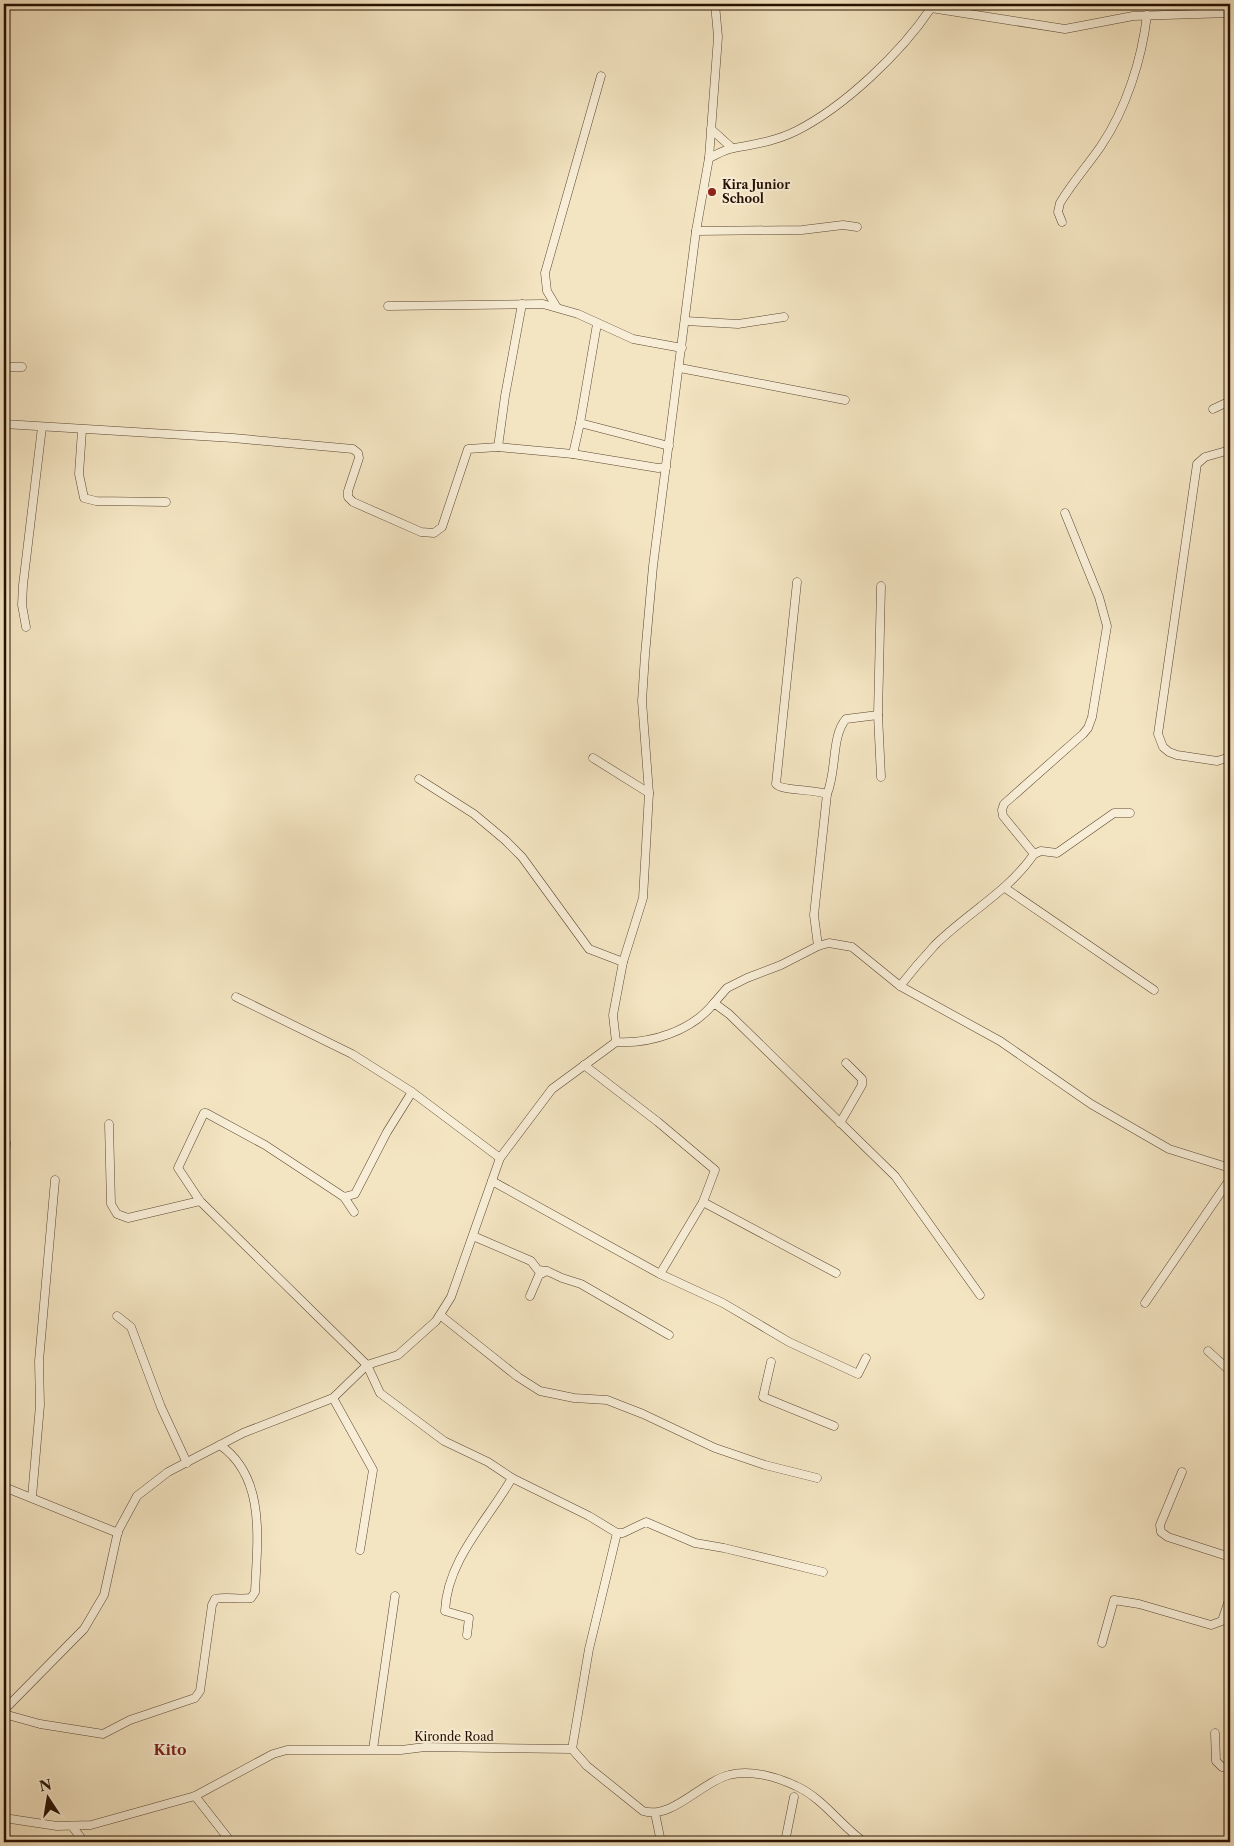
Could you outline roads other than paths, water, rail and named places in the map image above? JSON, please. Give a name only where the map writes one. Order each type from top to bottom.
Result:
[{"type":"street","points":[[616,1042],[613,1015],[623,962],[643,898],[649,793],[642,702],[653,566],[680,368],[696,231],[709,158],[718,37],[715,4]]},
{"type":"street","points":[[709,158],[732,148],[756,145],[796,130],[838,104],[898,50],[931,6],[1065,29],[1115,18],[1147,15],[1230,13]]},
{"type":"street","points":[[1062,222],[1058,212],[1060,203],[1102,145],[1124,100],[1143,44],[1147,15]]},
{"type":"street","points":[[556,306],[547,291],[545,273],[601,76]]},
{"type":"street","points":[[711,129],[732,148]]},
{"type":"street","points":[[696,231],[802,230],[844,225],[857,227]]},
{"type":"street","points":[[498,447],[504,396],[522,304]]},
{"type":"street","points":[[388,306],[522,304],[556,306],[633,339],[682,348]]},
{"type":"street","points":[[686,321],[738,324],[784,317]]},
{"type":"street","points":[[573,454],[598,324]]},
{"type":"street","points":[[4,367],[22,367]]},
{"type":"street","points":[[680,368],[845,400]]},
{"type":"street","points":[[1214,409],[1230,401]]},
{"type":"street","points":[[580,423],[669,446]]},
{"type":"street","points":[[4,424],[233,438],[353,449],[358,453],[359,458],[348,490],[348,497],[353,502],[427,534],[434,533],[442,527],[468,449],[498,447],[573,454],[658,468],[666,467]]},
{"type":"street","points":[[26,627],[22,605],[23,585],[42,427]]},
{"type":"street","points":[[82,430],[79,474],[84,498],[96,501],[166,502]]},
{"type":"street","points":[[1230,450],[1205,457],[1196,464],[1158,734],[1163,747],[1177,755],[1217,761],[1230,756]]},
{"type":"street","points":[[1034,854],[1003,816],[1002,810],[1004,804],[1088,728],[1092,717],[1107,626],[1099,597],[1065,513]]},
{"type":"street","points":[[797,582],[776,784],[784,789],[810,789],[828,794]]},
{"type":"street","points":[[881,586],[878,715],[881,777]]},
{"type":"street","points":[[818,946],[814,915],[828,794],[833,778],[838,732],[841,724],[853,716],[878,715]]},
{"type":"street","points":[[594,758],[649,793]]},
{"type":"street","points":[[419,779],[474,814],[522,857],[589,949],[623,962]]},
{"type":"street","points":[[900,986],[936,944],[1005,888],[1034,854],[1040,851],[1057,854],[1114,813],[1130,813]]},
{"type":"street","points":[[1005,888],[1154,990]]},
{"type":"street","points":[[4,1710],[84,1629],[104,1595],[118,1534],[137,1496],[168,1472],[243,1433],[333,1398],[367,1365],[398,1356],[436,1321],[451,1298],[500,1158],[552,1089],[616,1042],[633,1043],[690,1027],[727,988],[781,965],[818,946],[828,943],[852,947],[900,986],[1000,1041],[1091,1104],[1169,1149],[1230,1168]]},
{"type":"street","points":[[236,997],[352,1054],[412,1092],[500,1158]]},
{"type":"street","points":[[714,1003],[730,1014],[895,1176],[980,1295]]},
{"type":"street","points":[[840,1123],[862,1085],[862,1079],[846,1063]]},
{"type":"street","points":[[584,1065],[658,1122],[715,1170],[703,1202],[660,1274]]},
{"type":"street","points":[[344,1197],[355,1194],[387,1132],[412,1092]]},
{"type":"street","points":[[354,1212],[344,1197],[265,1145],[206,1113],[178,1168],[200,1201],[367,1365],[380,1393],[444,1441],[488,1462],[512,1478],[589,1516],[617,1534],[646,1522],[696,1543],[823,1572]]},
{"type":"street","points":[[109,1124],[111,1204],[117,1214],[128,1218],[200,1201]]},
{"type":"street","points":[[4,1169],[6,1143]]},
{"type":"street","points":[[1145,1303],[1230,1179]]},
{"type":"street","points":[[32,1497],[40,1405],[39,1361],[55,1180]]},
{"type":"street","points":[[492,1181],[660,1274],[724,1303],[789,1342],[858,1374],[866,1358]]},
{"type":"street","points":[[703,1202],[836,1273]]},
{"type":"street","points":[[472,1236],[531,1261],[538,1270],[547,1271],[581,1284],[669,1335]]},
{"type":"street","points":[[530,1296],[539,1275],[547,1271]]},
{"type":"street","points":[[440,1315],[487,1350],[518,1377],[540,1391],[574,1398],[607,1400],[643,1414],[715,1448],[765,1465],[817,1478]]},
{"type":"street","points":[[117,1316],[131,1327],[157,1398],[187,1463]]},
{"type":"street","points":[[1208,1351],[1230,1371]]},
{"type":"street","points":[[770,1362],[763,1397],[834,1426]]},
{"type":"street","points":[[333,1398],[373,1470],[360,1550]]},
{"type":"street","points":[[4,1714],[40,1724],[103,1734],[130,1720],[196,1698],[200,1692],[212,1605],[215,1599],[223,1597],[251,1598],[255,1592],[257,1540],[254,1499],[242,1465],[220,1445]]},
{"type":"street","points":[[1182,1472],[1160,1525],[1161,1532],[1164,1535],[1230,1557]]},
{"type":"street","points":[[467,1635],[469,1618],[445,1612],[447,1591],[458,1563],[512,1478]]},
{"type":"street","points":[[4,1487],[32,1497],[53,1509],[118,1534]]},
{"type":"street","points":[[617,1534],[589,1649],[572,1750],[587,1766],[643,1811],[655,1813],[667,1810],[711,1782],[730,1774],[746,1773],[770,1777],[797,1786],[812,1796],[849,1832],[864,1842]]},
{"type":"street","points":[[373,1749],[395,1596]]},
{"type":"street","points":[[1102,1643],[1114,1600],[1139,1604],[1211,1625],[1222,1621],[1230,1598]]},
{"type":"street","points":[[1215,1733],[1216,1761],[1222,1767],[1230,1768]]},
{"type":"street","name":"Kironde Road","points":[[4,1818],[57,1826],[100,1822],[195,1796],[273,1754],[287,1750],[443,1747],[572,1750]]},
{"type":"street","points":[[195,1796],[231,1842]]},
{"type":"street","points":[[785,1842],[794,1797]]},
{"type":"street","points":[[655,1813],[661,1842]]},
{"type":"street","points":[[72,1826],[84,1842]]},
{"type":"place","name":"Kira Junior School","points":[[712,192]]},
{"type":"district","name":"Kito","points":[[170,1750]]}]
